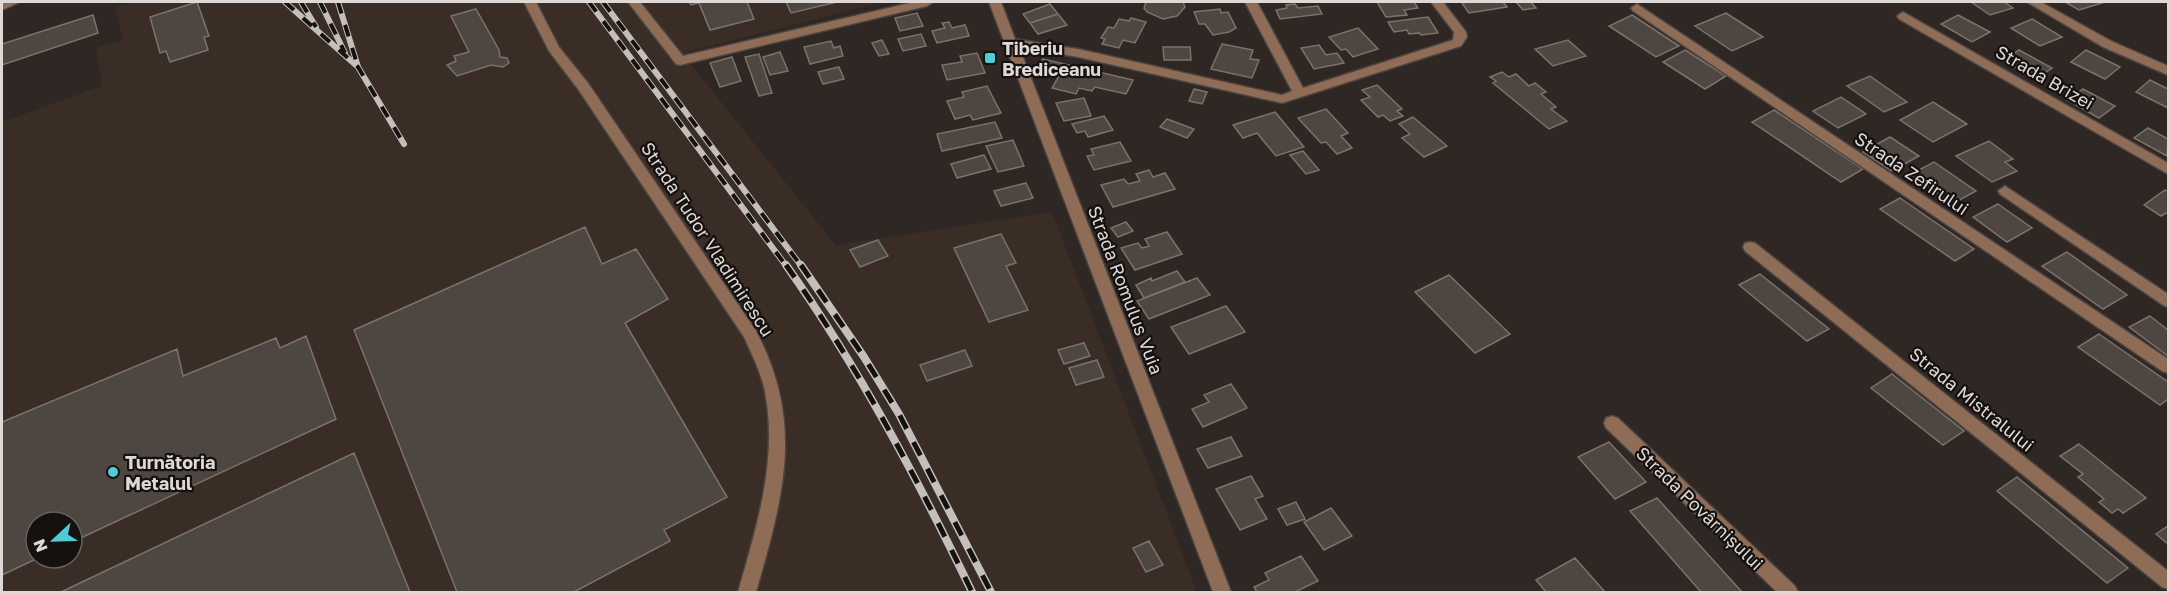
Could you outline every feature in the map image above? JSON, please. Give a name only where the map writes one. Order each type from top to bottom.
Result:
[{"type":"street","points":[[2,6],[14,2]]},
{"type":"street","name":"Strada Tudor Vladimirescu","points":[[530,2],[553,48],[583,86],[751,335],[767,370],[776,412],[777,456],[770,506],[747,592]]},
{"type":"street","points":[[634,2],[680,62],[927,2]]},
{"type":"street","name":"Strada Romulus Vuia","points":[[995,2],[1222,592]]},
{"type":"street","points":[[1251,2],[1300,94]]},
{"type":"street","points":[[1011,42],[1078,53],[1282,99],[1457,43],[1461,37],[1460,32],[1437,2]]},
{"type":"street","points":[[2033,2],[2107,44],[2169,71]]},
{"type":"street","name":"Strada Zefirului","points":[[1637,8],[2169,367]]},
{"type":"street","name":"Strada Brizei","points":[[1903,16],[2169,169]]},
{"type":"street","points":[[2005,191],[2169,301]]},
{"type":"street","name":"Strada Mistralului","points":[[1750,247],[2169,580]]},
{"type":"street","name":"Strada Povârnișului","points":[[1612,423],[1789,592]]},
{"type":"shaded area","points":[[133,2],[883,2],[682,53],[836,245],[1052,212],[1197,592],[2,592],[2,122],[102,86],[96,48],[123,40],[115,7]]},
{"type":"building","points":[[197,2],[209,36],[204,37],[208,50],[170,62],[166,51],[160,53],[150,17]]},
{"type":"building","points":[[689,2],[747,2],[754,19],[710,30],[699,3],[691,5]]},
{"type":"building","points":[[786,2],[837,2],[791,13]]},
{"type":"building","points":[[1146,2],[1183,2],[1185,7],[1177,16],[1163,19],[1147,12],[1144,8]]},
{"type":"building","points":[[1377,2],[1414,2],[1418,8],[1404,10],[1407,15],[1386,17]]},
{"type":"building","points":[[1503,2],[1507,7],[1469,13],[1462,3]]},
{"type":"building","points":[[1516,2],[1531,2],[1536,8],[1523,10]]},
{"type":"building","points":[[1971,2],[2004,2],[2013,8],[1990,15]]},
{"type":"building","points":[[2065,2],[2105,2],[2079,10]]},
{"type":"building","points":[[1050,4],[1058,14],[1030,23],[1023,14]]},
{"type":"building","points":[[1295,4],[1298,8],[1318,6],[1322,14],[1280,19],[1276,10]]},
{"type":"building","points":[[476,9],[499,50],[500,57],[507,58],[509,63],[503,67],[491,65],[457,76],[447,65],[456,61],[454,56],[469,52],[451,16]]},
{"type":"building","points":[[1220,9],[1221,13],[1228,12],[1236,28],[1213,35],[1205,24],[1199,24],[1194,12]]},
{"type":"building","points":[[917,13],[923,26],[900,31],[895,18]]},
{"type":"building","points":[[1726,13],[1763,37],[1732,51],[1695,26]]},
{"type":"building","points":[[1058,14],[1067,25],[1038,34],[1030,23]]},
{"type":"building","points":[[93,15],[98,33],[2,65],[2,44]]},
{"type":"building","points":[[1632,15],[1679,46],[1656,57],[1609,26]]},
{"type":"building","points":[[1958,15],[1990,32],[1972,42],[1941,24]]},
{"type":"building","points":[[1428,17],[1438,33],[1421,35],[1419,33],[1409,34],[1407,30],[1394,32],[1388,22]]},
{"type":"building","points":[[1131,18],[1146,22],[1135,43],[1123,40],[1119,48],[1102,44],[1105,39],[1101,38],[1108,27],[1114,28],[1119,19],[1129,21]]},
{"type":"building","points":[[2032,19],[2062,37],[2040,46],[2011,28]]},
{"type":"building","points":[[949,22],[952,28],[965,25],[969,36],[937,43],[932,31],[945,28],[942,23]]},
{"type":"building","points":[[1358,28],[1378,49],[1353,57],[1346,49],[1341,50],[1329,37]]},
{"type":"building","points":[[921,34],[926,46],[903,51],[898,39]]},
{"type":"building","points":[[882,40],[889,54],[879,56],[872,43]]},
{"type":"building","points":[[1568,40],[1586,56],[1553,66],[1535,49]]},
{"type":"building","points":[[831,41],[834,48],[840,46],[843,56],[810,64],[804,47]]},
{"type":"building","points":[[1222,44],[1253,50],[1250,59],[1259,60],[1252,78],[1211,69]]},
{"type":"building","points":[[1319,45],[1326,55],[1337,53],[1344,63],[1314,69],[1301,48]]},
{"type":"building","points":[[1163,47],[1190,47],[1191,60],[1164,60]]},
{"type":"building","points":[[1685,50],[1726,76],[1705,89],[1663,62]]},
{"type":"building","points":[[2019,50],[2052,68],[2036,79],[2003,61]]},
{"type":"building","points":[[2086,50],[2120,67],[2105,79],[2071,62]]},
{"type":"building","points":[[780,52],[788,71],[770,75],[763,57]]},
{"type":"building","points":[[977,53],[985,73],[947,80],[942,65],[962,62],[960,56]]},
{"type":"building","points":[[759,54],[772,93],[759,96],[745,57]]},
{"type":"building","points":[[732,57],[741,81],[720,87],[710,63]]},
{"type":"building","points":[[1043,59],[1133,80],[1126,94],[1095,87],[1092,91],[1079,88],[1076,94],[1052,88],[1059,76],[1035,71]]},
{"type":"building","points":[[839,67],[844,79],[823,84],[818,72]]},
{"type":"building","points":[[1502,72],[1509,77],[1516,74],[1529,86],[1535,83],[1546,92],[1541,94],[1556,107],[1551,109],[1567,121],[1549,129],[1493,83],[1496,81],[1490,77]]},
{"type":"building","points":[[1870,76],[1907,102],[1884,112],[1847,86]]},
{"type":"building","points":[[2150,80],[2168,89],[2168,108],[2136,92]]},
{"type":"building","points":[[1377,85],[1402,109],[1397,111],[1403,116],[1390,121],[1383,115],[1378,117],[1361,100],[1370,97],[1362,90]]},
{"type":"building","points":[[987,86],[1001,113],[973,120],[970,115],[955,119],[947,101],[964,97],[962,92]]},
{"type":"building","points":[[1194,89],[1207,92],[1202,104],[1189,101]]},
{"type":"building","points":[[2083,89],[2115,106],[2099,118],[2067,100]]},
{"type":"building","points":[[1841,97],[1866,114],[1838,128],[1813,111]]},
{"type":"building","points":[[1084,98],[1091,116],[1064,121],[1056,103]]},
{"type":"building","points":[[1933,102],[1967,124],[1933,142],[1900,120]]},
{"type":"building","points":[[1326,109],[1348,133],[1341,136],[1352,148],[1337,154],[1326,142],[1321,143],[1298,118]]},
{"type":"building","points":[[1774,110],[1863,169],[1841,182],[1752,122]]},
{"type":"building","points":[[1275,112],[1304,147],[1276,156],[1257,133],[1243,138],[1233,125]]},
{"type":"building","points":[[1104,116],[1113,130],[1088,137],[1085,131],[1077,133],[1072,124]]},
{"type":"building","points":[[1413,117],[1447,146],[1424,157],[1402,138],[1410,134],[1399,124]]},
{"type":"building","points":[[1167,119],[1194,129],[1187,138],[1160,127]]},
{"type":"building","points":[[995,122],[1002,138],[942,151],[937,134]]},
{"type":"building","points":[[2148,128],[2168,139],[2167,156],[2134,138]]},
{"type":"building","points":[[1890,137],[1919,156],[1892,171],[1863,152]]},
{"type":"building","points":[[1013,140],[1024,166],[998,172],[986,146]]},
{"type":"building","points":[[1989,141],[2013,159],[2005,162],[2017,171],[1992,182],[1956,156]]},
{"type":"building","points":[[1120,142],[1131,161],[1094,170],[1087,156],[1094,155],[1091,149]]},
{"type":"building","points":[[1303,151],[1319,170],[1306,174],[1290,155]]},
{"type":"building","points":[[984,155],[991,169],[957,178],[951,164]]},
{"type":"building","points":[[1934,162],[1976,191],[1952,204],[1911,174]]},
{"type":"building","points":[[1149,170],[1153,177],[1165,173],[1175,189],[1113,207],[1101,185],[1124,179],[1128,184],[1140,181],[1136,174]]},
{"type":"building","points":[[1026,183],[1033,198],[1001,206],[994,191]]},
{"type":"building","points":[[2165,190],[2168,192],[2168,212],[2161,216],[2144,205]]},
{"type":"building","points":[[1900,198],[1974,249],[1955,261],[1880,209]]},
{"type":"building","points":[[1998,204],[2032,228],[2007,242],[1973,217]]},
{"type":"building","points":[[1126,222],[1133,231],[1118,237],[1111,228]]},
{"type":"building","points":[[585,227],[602,264],[636,249],[668,299],[625,323],[727,497],[664,530],[670,541],[574,592],[457,592],[354,330]]},
{"type":"building","points":[[1167,232],[1182,254],[1135,270],[1121,248],[1138,243],[1142,248],[1149,246],[1145,239]]},
{"type":"building","points":[[1001,234],[1016,263],[1006,266],[1028,310],[989,322],[954,248]]},
{"type":"building","points":[[878,240],[888,256],[860,267],[850,250]]},
{"type":"building","points":[[2067,252],[2127,295],[2103,309],[2042,266]]},
{"type":"building","points":[[1177,271],[1185,282],[1144,298],[1136,285],[1151,278],[1152,281]]},
{"type":"building","points":[[1760,274],[1829,329],[1807,341],[1739,285]]},
{"type":"building","points":[[1449,275],[1510,334],[1475,353],[1415,292]]},
{"type":"building","points":[[1197,278],[1210,295],[1149,319],[1137,301]]},
{"type":"building","points":[[1226,306],[1245,332],[1189,354],[1171,327]]},
{"type":"building","points":[[2150,316],[2168,330],[2168,356],[2129,327]]},
{"type":"building","points":[[2099,334],[2168,382],[2168,399],[2160,405],[2078,347]]},
{"type":"building","name":"Turnătoria Metalul","points":[[306,336],[336,419],[84,536],[84,510],[24,510],[24,565],[2,575],[2,422],[177,349],[183,376],[276,338],[280,348]]},
{"type":"building","points":[[1084,343],[1090,356],[1064,364],[1058,350]]},
{"type":"building","points":[[965,350],[972,366],[927,381],[920,365]]},
{"type":"building","points":[[1097,360],[1104,377],[1076,385],[1069,368]]},
{"type":"building","points":[[1892,374],[1964,431],[1943,445],[1871,388]]},
{"type":"building","points":[[1231,384],[1247,408],[1203,427],[1192,409],[1209,402],[1204,395]]},
{"type":"building","points":[[1231,437],[1242,456],[1208,468],[1197,449]]},
{"type":"building","points":[[1609,442],[1646,482],[1615,499],[1578,457]]},
{"type":"building","points":[[2079,444],[2146,498],[2123,513],[2118,509],[2112,513],[2099,502],[2104,499],[2078,477],[2083,474],[2060,456]]},
{"type":"building","points":[[354,453],[410,592],[61,592]]},
{"type":"building","points":[[1251,476],[1263,496],[1255,499],[1267,519],[1240,530],[1216,489]]},
{"type":"building","points":[[2017,477],[2128,568],[2107,583],[1997,491]]},
{"type":"building","points":[[1657,498],[1742,592],[1701,592],[1630,511]]},
{"type":"building","points":[[1296,502],[1305,519],[1287,525],[1278,509]]},
{"type":"building","points":[[1331,508],[1352,536],[1324,550],[1304,522]]},
{"type":"building","points":[[2168,526],[2168,544],[2156,534]]},
{"type":"building","points":[[1149,541],[1163,565],[1146,572],[1133,548]]},
{"type":"building","points":[[1301,556],[1318,581],[1295,592],[1257,592],[1254,587],[1269,580],[1265,573]]},
{"type":"building","points":[[1575,558],[1605,592],[1546,592],[1536,580]]},
{"type":"railway","points":[[285,2],[358,67]]},
{"type":"railway","points":[[301,2],[316,27]]},
{"type":"railway","points":[[320,2],[345,53]]},
{"type":"railway","points":[[338,2],[358,67]]},
{"type":"railway","points":[[589,2],[787,267]]},
{"type":"railway","points":[[603,2],[802,267]]},
{"type":"railway","points":[[358,67],[404,144]]},
{"type":"railway","points":[[786,265],[813,304],[886,424],[972,592]]},
{"type":"railway","points":[[801,265],[864,357],[899,414],[991,592]]},
{"type":"place","name":"Tiberiu Brediceanu","points":[[990,58]]},
{"type":"place","name":"Turnătoria Metalul","points":[[113,472]]}]
